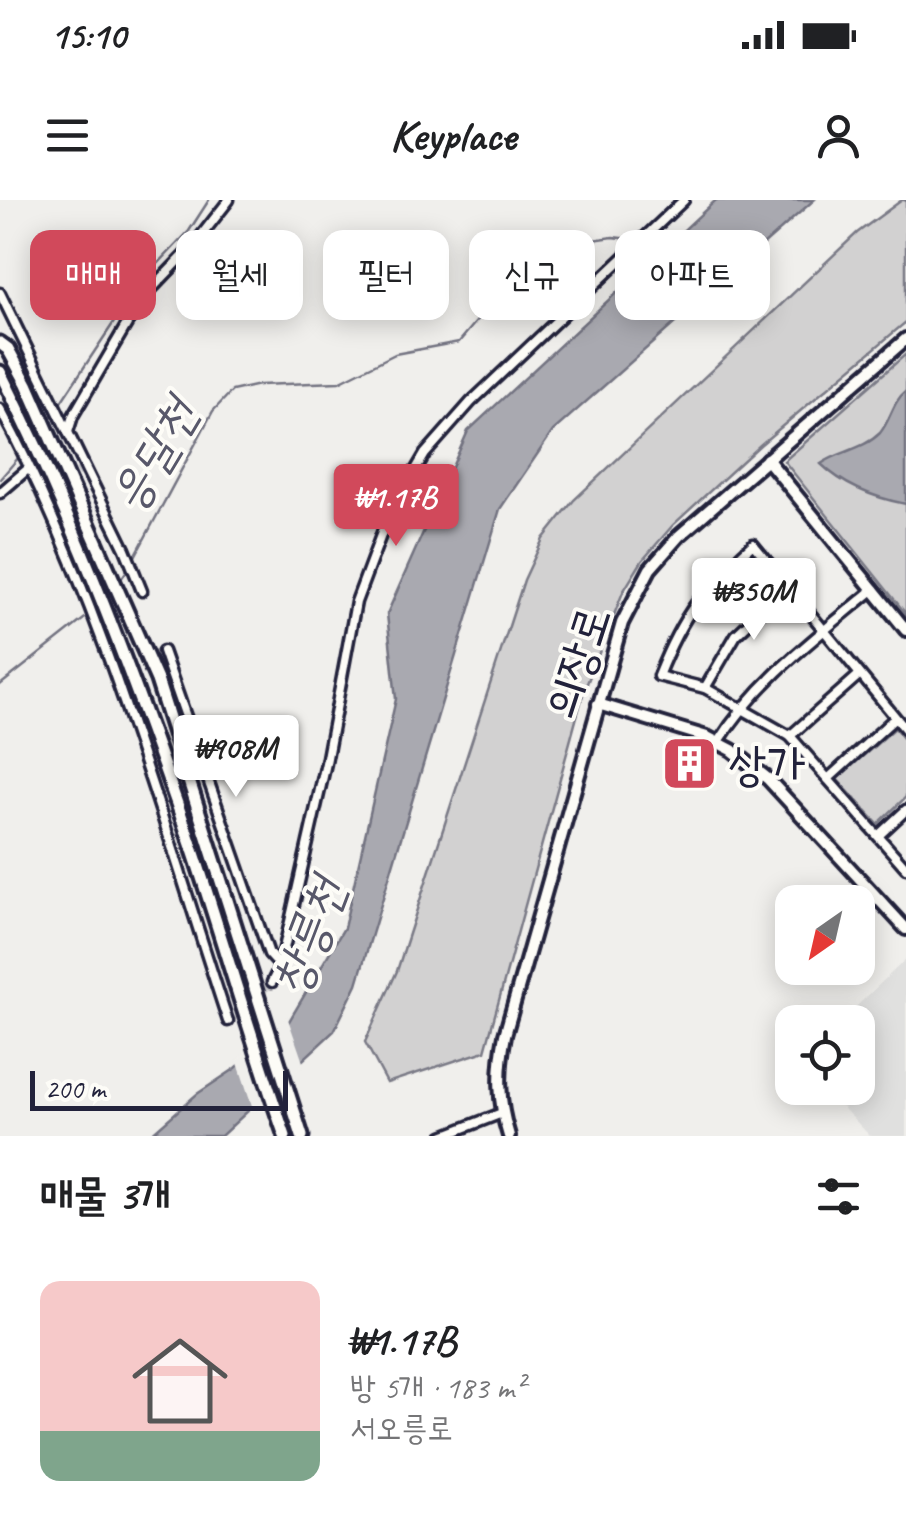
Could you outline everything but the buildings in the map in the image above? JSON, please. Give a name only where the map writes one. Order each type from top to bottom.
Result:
[{"type":"main road","points":[[0,343],[8,348],[42,417],[157,680],[305,1136]]},
{"type":"main road","points":[[0,372],[37,446],[106,610],[189,840],[283,1133]]},
{"type":"street","points":[[68,432],[141,300],[229,200]]},
{"type":"street","points":[[272,982],[280,966],[326,763],[356,602],[387,519],[425,454],[471,402],[684,200]]},
{"type":"street","points":[[0,293],[125,549],[142,592]]},
{"type":"street","name":"의장로","points":[[509,1136],[502,1112],[499,1066],[505,1035],[622,622],[650,570],[679,536],[906,339]]},
{"type":"street","points":[[0,408],[43,491],[94,618],[228,1021]]},
{"type":"street","points":[[767,459],[906,630]]},
{"type":"street","points":[[0,493],[28,464]]},
{"type":"street","points":[[906,730],[753,544],[714,578],[694,603],[676,629],[658,676],[706,688],[790,736],[906,868]]},
{"type":"street","points":[[706,688],[736,635],[788,586]]},
{"type":"street","points":[[718,742],[786,662],[874,589]]},
{"type":"street","points":[[164,651],[269,954],[280,966]]},
{"type":"street","points":[[790,736],[859,675]]},
{"type":"street","points":[[598,704],[718,742],[768,779],[906,929]]},
{"type":"street","points":[[828,778],[895,718]]},
{"type":"street","points":[[878,836],[906,810]]},
{"type":"street","points":[[442,1136],[502,1112]]},
{"type":"shaded area","points":[[716,200],[814,200],[770,239],[770,230],[684,230]]},
{"type":"shaded area","points":[[906,200],[906,322],[760,445],[673,525],[642,561],[623,592],[584,691],[485,1051],[387,1083],[365,1042],[397,971],[524,580],[543,539],[574,500],[765,320],[770,320],[770,315],[857,233]]},
{"type":"shaded area","points":[[615,294],[615,320],[678,320],[553,431],[500,509],[357,984],[334,1031],[221,1136],[149,1136],[288,1023],[344,928],[396,699],[387,614],[468,431],[587,320],[595,320],[595,313]]},
{"type":"shaded area","points":[[906,354],[906,614],[784,461]]},
{"type":"shaded area","points":[[906,391],[906,504],[861,490],[821,464],[880,433]]},
{"type":"shaded area","points":[[895,728],[906,742],[906,797],[878,824],[837,779]]},
{"type":"shaded area","points":[[906,959],[906,1136],[870,1136],[840,1105],[875,1105],[875,1005],[858,1005]]},
{"type":"pier","points":[[287,1016],[304,1065],[254,1112],[237,1060]]},
{"type":"waterway","points":[[49,420],[140,283],[189,231],[209,200]]},
{"type":"waterway","name":"응달천","points":[[132,562],[213,411],[232,391],[259,385],[339,382],[395,354],[459,342],[496,298],[579,242],[615,237]]},
{"type":"waterway","points":[[0,479],[19,457]]},
{"type":"waterway","name":"응달천","points":[[118,583],[128,569]]},
{"type":"waterway","name":"응달천","points":[[0,685],[89,615]]},
{"type":"tunnel","points":[[46,490],[80,471]]},
{"type":"tunnel","points":[[228,1021],[272,982]]},
{"type":"place","name":"상가","points":[[689,763]]},
{"type":"water label","name":"창릉천","points":[[307,936]]}]
